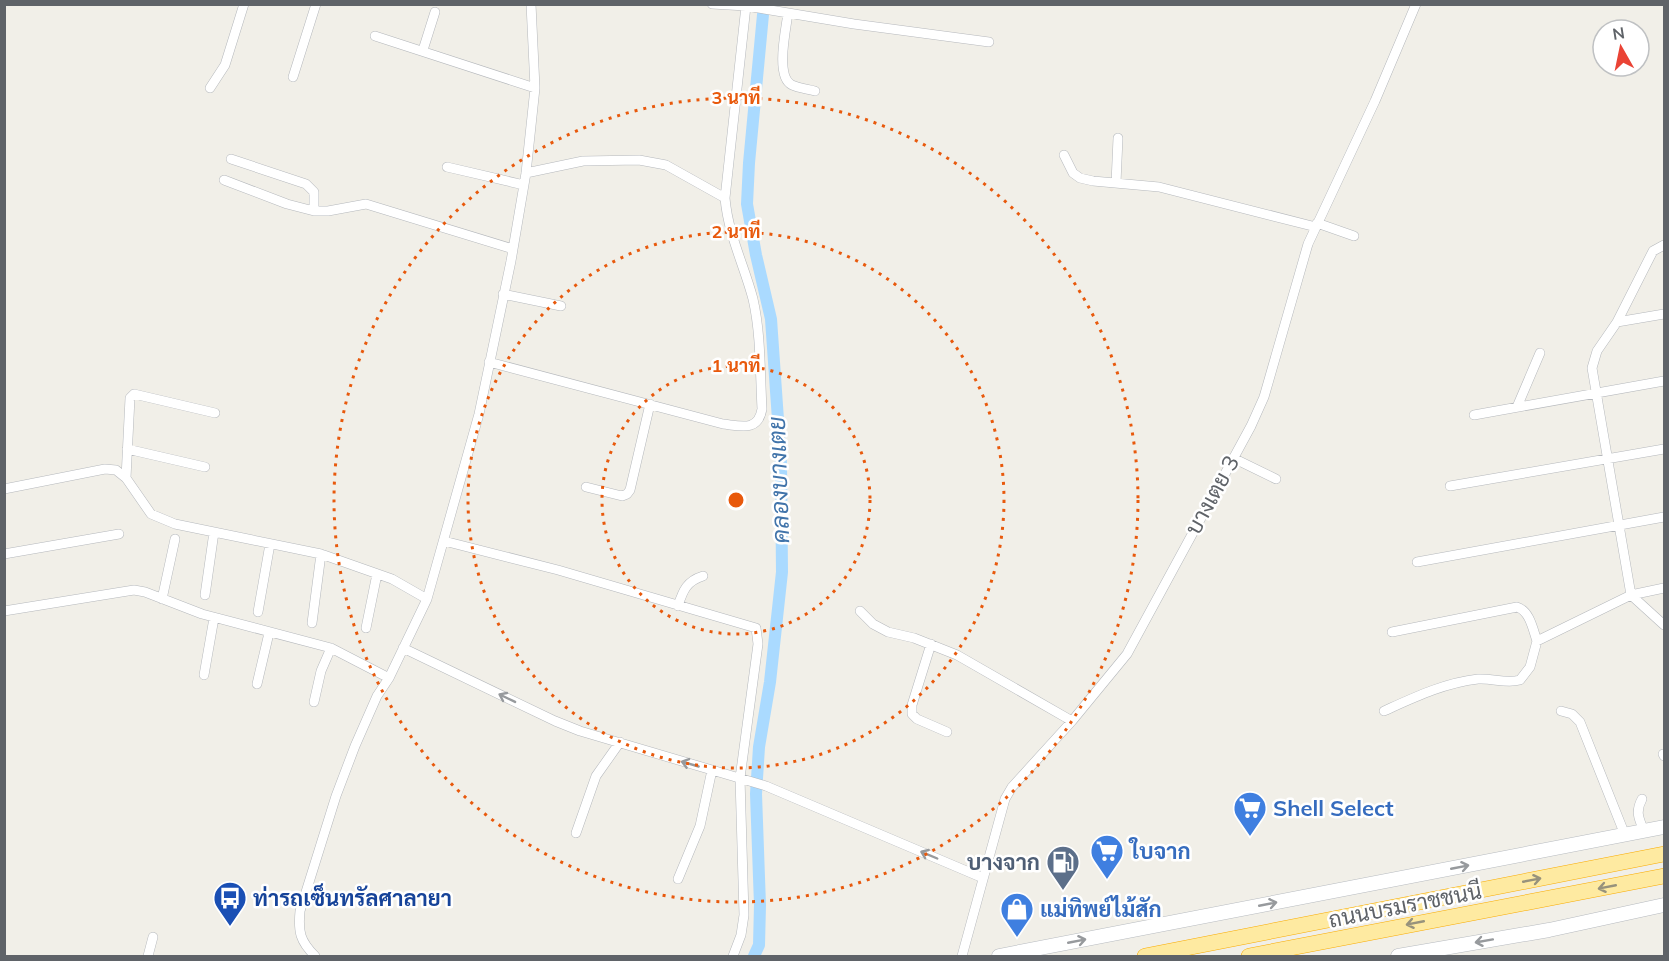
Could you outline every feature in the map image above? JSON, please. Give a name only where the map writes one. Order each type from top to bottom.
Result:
[{"type":"highway","name":"ถนนบรมราชชนนี","points":[[1145,957],[1665,854]]},
{"type":"highway","name":"ถนนบรมราชชนนี","points":[[1249,957],[1665,876]]},
{"type":"main road","points":[[999,957],[1665,827]]},
{"type":"main road","points":[[1398,957],[1549,930],[1665,905]]},
{"type":"street","points":[[210,88],[225,65],[244,4]]},
{"type":"street","points":[[293,76],[316,4]]},
{"type":"street","points":[[315,957],[303,944],[299,927],[300,910],[336,796],[377,696],[389,678],[427,599],[479,414],[526,173],[535,88],[531,4]]},
{"type":"street","points":[[712,4],[749,6],[854,24],[989,42]]},
{"type":"street","name":"บางเตย 3","points":[[962,957],[1001,811],[1012,787],[1072,721],[1127,654],[1251,426],[1264,397],[1300,267],[1316,225],[1376,100],[1416,4]]},
{"type":"street","points":[[489,362],[723,424],[749,426],[761,418],[757,327],[753,300],[730,229],[725,198],[749,6]]},
{"type":"street","points":[[423,50],[435,12]]},
{"type":"street","points":[[788,13],[782,69],[785,80],[792,86],[815,91]]},
{"type":"street","points":[[375,36],[535,88]]},
{"type":"street","points":[[1116,183],[1118,138]]},
{"type":"street","points":[[1064,155],[1073,173],[1080,178],[1158,187],[1354,236]]},
{"type":"street","points":[[231,159],[297,179],[306,184],[314,192],[314,211]]},
{"type":"street","points":[[526,173],[584,160],[639,160],[666,165],[725,198]]},
{"type":"street","points":[[447,167],[524,185]]},
{"type":"street","points":[[224,180],[287,204],[314,211],[328,211],[366,204],[513,249]]},
{"type":"street","points":[[1665,244],[1653,251],[1617,322],[1594,359],[1592,368],[1631,595],[1665,625]]},
{"type":"street","points":[[503,294],[561,306]]},
{"type":"street","points":[[1617,322],[1665,314]]},
{"type":"street","points":[[1517,407],[1540,353]]},
{"type":"street","points":[[1474,415],[1665,381]]},
{"type":"street","points":[[126,478],[130,398],[134,394],[215,413]]},
{"type":"street","points":[[586,487],[622,496],[627,494],[630,490],[650,405]]},
{"type":"street","points":[[127,449],[206,467]]},
{"type":"street","points":[[1450,486],[1665,449]]},
{"type":"street","points":[[1233,458],[1276,479]]},
{"type":"street","points":[[4,489],[105,469],[116,470],[126,478],[152,514],[175,524],[321,554],[392,579],[427,599]]},
{"type":"street","points":[[1417,562],[1665,517]]},
{"type":"street","points":[[205,595],[214,532]]},
{"type":"street","points":[[4,554],[119,534]]},
{"type":"street","points":[[162,599],[175,539]]},
{"type":"street","points":[[444,541],[558,570],[756,628],[758,644],[743,779],[744,915],[741,935],[733,957]]},
{"type":"street","points":[[258,612],[270,544]]},
{"type":"street","points":[[312,623],[321,554]]},
{"type":"street","points":[[366,628],[377,574]]},
{"type":"street","points":[[678,606],[685,587],[703,576]]},
{"type":"street","points":[[1537,641],[1631,595],[1665,588]]},
{"type":"street","points":[[4,611],[126,590],[145,592],[214,618],[331,648],[389,678]]},
{"type":"street","points":[[1384,711],[1429,690],[1454,684],[1478,680],[1512,682],[1520,680],[1530,667],[1537,641],[1527,615],[1523,609],[1517,607],[1392,632]]},
{"type":"street","points":[[860,611],[873,624],[888,632],[914,638],[957,655],[1072,721]]},
{"type":"street","points":[[204,675],[214,618]]},
{"type":"street","points":[[257,684],[269,633]]},
{"type":"street","points":[[931,644],[912,705],[912,714],[917,719],[947,732]]},
{"type":"street","points":[[314,702],[321,671],[331,648]]},
{"type":"street","points":[[403,648],[555,721],[766,786],[983,878]]},
{"type":"street","points":[[1561,711],[1572,714],[1580,722],[1625,835]]},
{"type":"street","points":[[576,833],[596,776],[620,742]]},
{"type":"street","points":[[678,879],[700,826],[712,770]]},
{"type":"street","points":[[1642,799],[1637,806],[1637,813],[1644,831]]},
{"type":"street","points":[[148,957],[153,937]]},
{"type":"waterway","name":"คลองบางเตย","points":[[754,956],[759,945],[760,905],[756,794],[759,747],[770,682],[782,572],[781,463],[771,319],[747,204],[764,4]]},
{"type":"place","name":"Shell Select","points":[[1250,837]]},
{"type":"place","name":"ใบจาก","points":[[1107,880]]},
{"type":"place","name":"บางจาก","points":[[1063,891]]},
{"type":"place","name":"ท่ารถเซ็นทรัลศาลายา","points":[[230,927]]},
{"type":"place","name":"แม่ทิพย์ไม้สัก","points":[[1017,938]]}]
